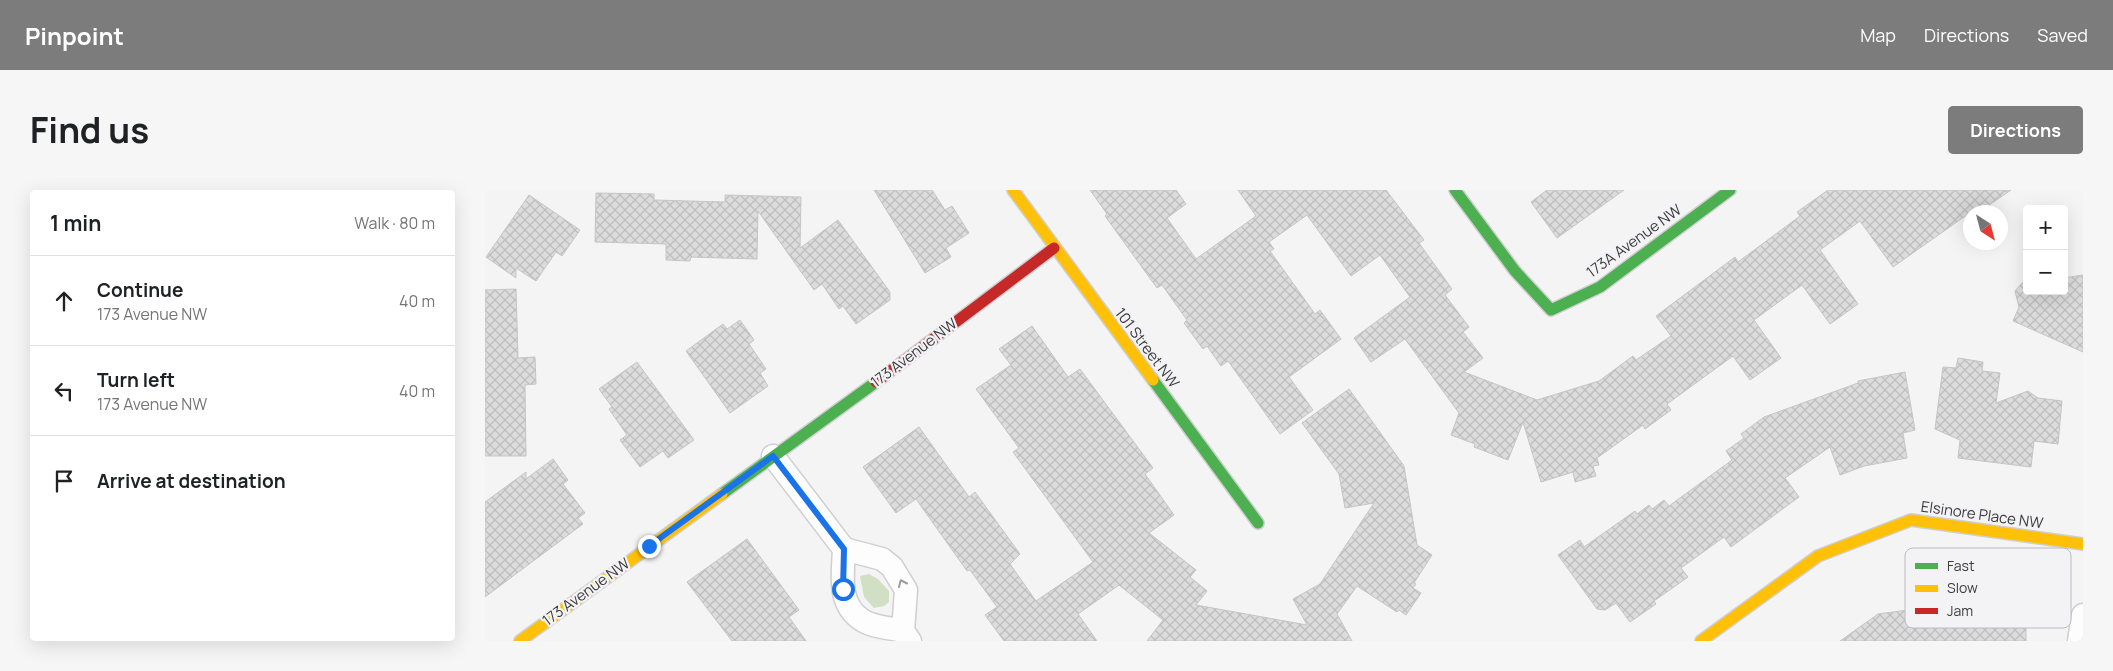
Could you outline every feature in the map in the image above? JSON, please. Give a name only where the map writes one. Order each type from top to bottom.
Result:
[{"type":"street","name":"101 Street NW","points":[[1013,190],[1053,248],[1258,523]]},
{"type":"street","name":"173A Avenue NW","points":[[1455,190],[1515,271],[1551,310],[1600,287],[1730,190]]},
{"type":"street","name":"173 Avenue NW","points":[[520,641],[1053,248]]},
{"type":"street","points":[[773,456],[844,549],[882,559],[892,567],[906,590],[907,636],[863,621],[852,611],[845,600],[843,589],[844,549]]},
{"type":"street","name":"Elsinore Place NW","points":[[1701,641],[1818,556],[1911,520],[2083,544]]},
{"type":"street","points":[[2079,641],[2083,615]]},
{"type":"green space","points":[[869,574],[878,579],[889,591],[889,602],[884,606],[874,608],[864,597],[860,576]]},
{"type":"building","points":[[874,190],[932,190],[945,210],[952,206],[969,233],[946,248],[951,257],[925,273]]},
{"type":"building","points":[[1090,190],[1176,190],[1186,204],[1167,218],[1196,259],[1256,216],[1238,190],[1386,190],[1424,240],[1419,243],[1452,289],[1445,295],[1469,327],[1463,332],[1483,358],[1464,372],[1537,400],[1599,381],[1633,356],[1636,360],[1671,336],[1656,316],[1735,257],[1738,262],[1800,216],[1797,212],[1828,190],[2011,190],[1989,205],[1963,205],[1963,218],[1893,267],[1860,221],[1820,250],[1858,304],[1830,324],[1802,285],[1754,320],[1781,358],[1750,380],[1733,356],[1667,404],[1671,410],[1645,429],[1643,425],[1597,458],[1599,465],[1593,466],[1596,476],[1575,482],[1573,472],[1541,482],[1523,422],[1508,460],[1474,447],[1475,444],[1451,435],[1459,413],[1405,339],[1371,362],[1354,338],[1410,297],[1380,255],[1351,276],[1307,215],[1269,242],[1274,249],[1270,251],[1315,314],[1320,310],[1341,339],[1289,377],[1313,410],[1280,434],[1228,361],[1221,366],[1207,346],[1203,349],[1184,323],[1187,320],[1162,285],[1157,288],[1105,216],[1107,214]]},
{"type":"building","points":[[1547,190],[1624,190],[1557,238],[1531,202]]},
{"type":"building","points":[[596,193],[654,194],[654,200],[725,202],[725,195],[801,197],[800,248],[838,220],[890,292],[890,300],[856,324],[843,306],[839,309],[822,284],[814,290],[758,211],[757,259],[691,257],[690,261],[666,260],[666,244],[595,242]]},
{"type":"building","points":[[529,195],[580,230],[562,256],[556,252],[536,281],[516,268],[516,278],[486,257]]},
{"type":"building","points":[[2083,275],[2083,352],[2013,321],[2019,307],[2015,291],[2022,283],[2023,295],[2068,295],[2068,277]]},
{"type":"building","points":[[516,289],[518,358],[535,357],[536,384],[525,385],[526,456],[485,456],[485,290]]},
{"type":"building","points":[[740,320],[754,340],[749,344],[766,369],[760,373],[768,386],[730,413],[686,351],[723,324],[727,329]]},
{"type":"building","points":[[1032,326],[1068,377],[1080,369],[1153,468],[1145,474],[1174,515],[1149,533],[1196,570],[1190,577],[1207,591],[1196,605],[1307,625],[1293,599],[1320,584],[1374,503],[1345,508],[1339,474],[1302,423],[1349,389],[1404,466],[1417,545],[1432,555],[1414,583],[1416,584],[1413,588],[1421,593],[1406,615],[1399,610],[1397,612],[1357,586],[1337,614],[1352,641],[1147,641],[1163,620],[1119,585],[1078,614],[1097,641],[1004,641],[985,615],[997,607],[970,570],[967,571],[916,499],[896,513],[863,467],[919,427],[969,497],[975,492],[1020,554],[1010,564],[1036,601],[1093,562],[1013,452],[1019,448],[976,389],[1011,365],[999,349]]},
{"type":"building","points":[[1958,358],[1983,362],[1982,371],[2000,373],[1996,403],[2028,391],[2038,398],[2062,401],[2058,444],[2034,441],[2031,467],[1958,458],[1960,440],[1935,429],[1943,367],[1956,368]]},
{"type":"building","points":[[637,362],[694,440],[668,458],[663,451],[640,467],[620,440],[627,435],[609,409],[612,407],[599,389]]},
{"type":"building","points":[[1905,372],[1915,430],[1903,433],[1907,458],[1864,466],[1840,475],[1830,447],[1785,478],[1799,497],[1731,547],[1724,537],[1681,568],[1688,577],[1654,601],[1656,604],[1630,622],[1616,603],[1605,610],[1597,609],[1558,555],[1580,540],[1584,547],[1635,511],[1637,514],[1649,505],[1652,509],[1664,500],[1669,506],[1732,460],[1726,451],[1744,438],[1741,434],[1764,417],[1858,383],[1858,381]]},
{"type":"building","points":[[553,459],[568,480],[563,484],[585,513],[578,518],[583,524],[485,597],[485,502],[526,472],[526,479]]},
{"type":"building","points":[[747,539],[799,610],[789,617],[806,641],[732,641],[687,582]]},
{"type":"building","points":[[1905,610],[1905,628],[2026,628],[2026,641],[1840,641],[1878,614]]},
{"type":"traffic: fast","points":[[1455,190],[1515,271],[1551,310],[1600,287],[1730,190]]},
{"type":"traffic: fast","points":[[1153,380],[1258,523]]},
{"type":"traffic: fast","points":[[722,494],[876,382]]},
{"type":"traffic: slow","points":[[1013,190],[1153,380]]},
{"type":"traffic: slow","points":[[520,641],[722,494]]},
{"type":"traffic: slow","points":[[1701,641],[1818,556],[1911,520],[2083,544]]},
{"type":"traffic: jam","points":[[876,382],[1054,248]]},
{"type":"route","points":[[649,546],[773,456],[844,549],[843,589]]}]
